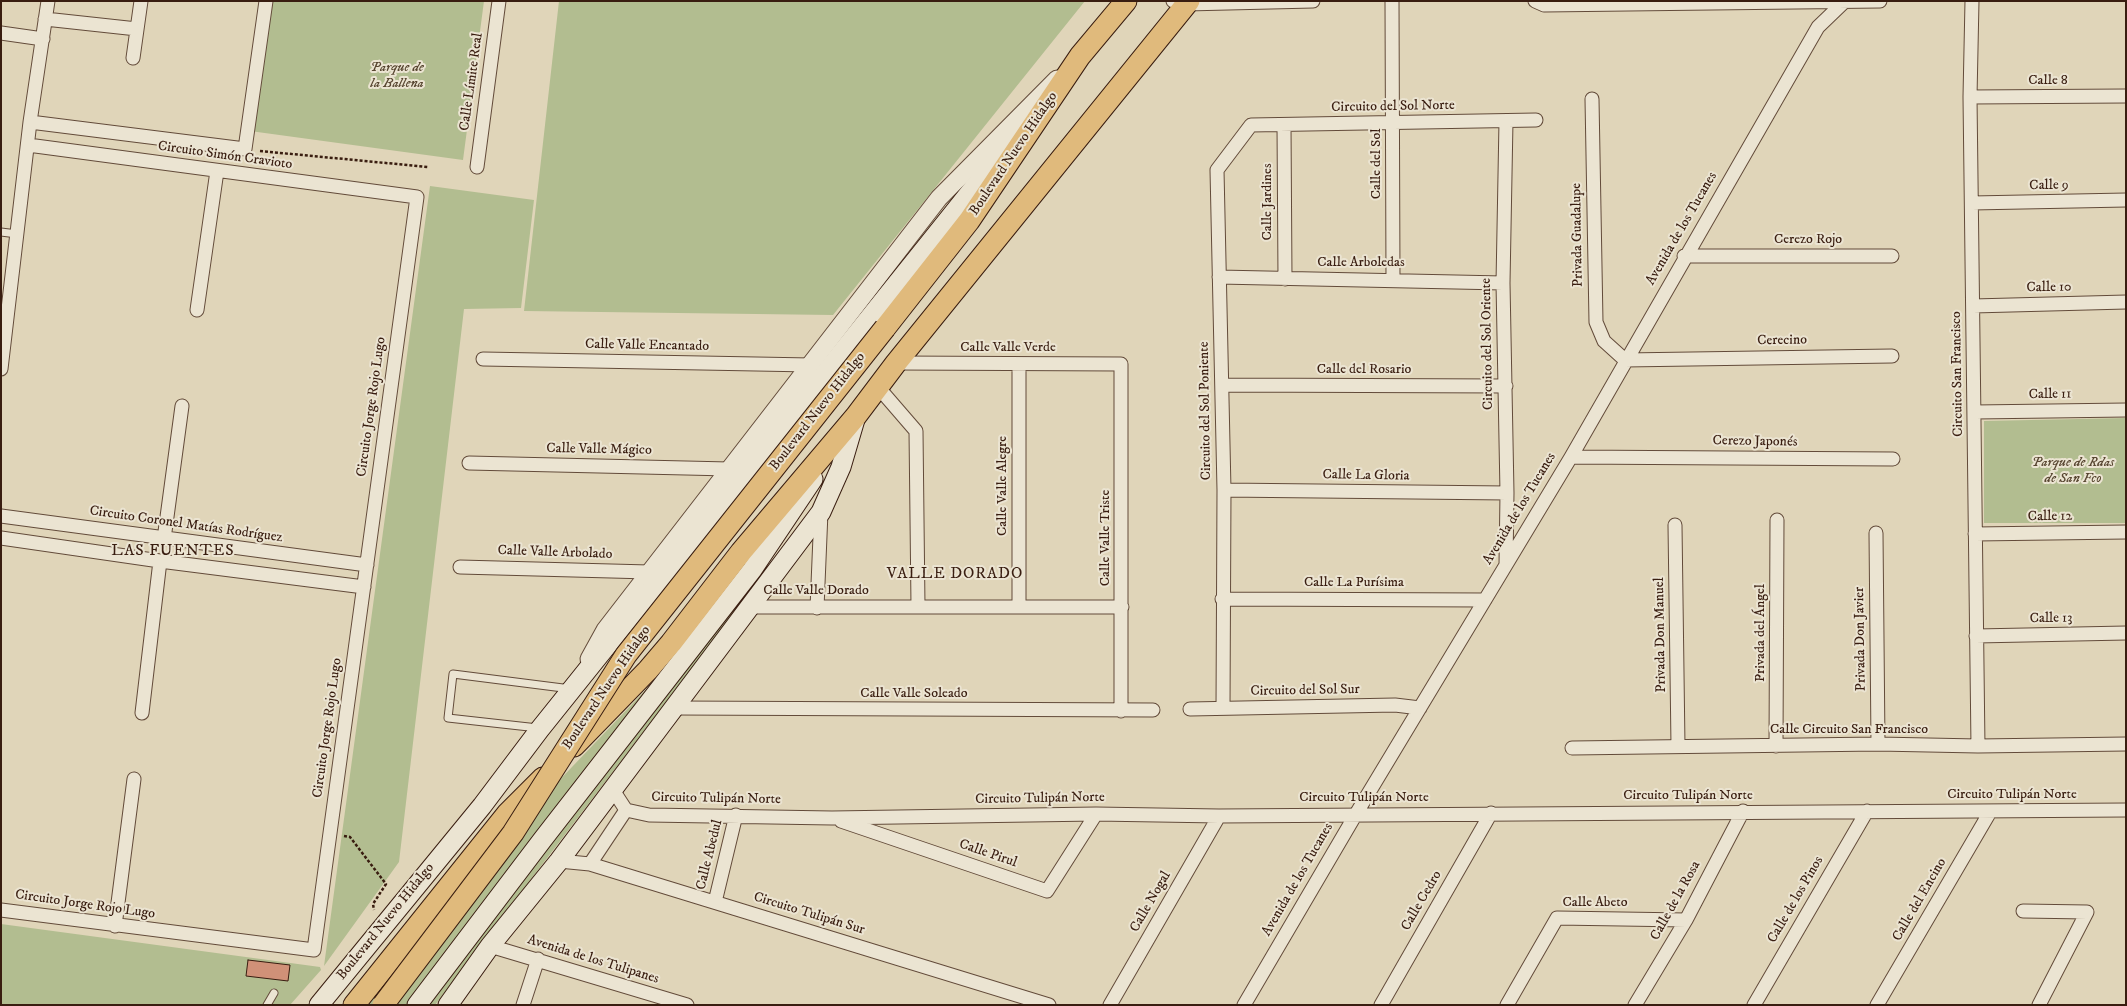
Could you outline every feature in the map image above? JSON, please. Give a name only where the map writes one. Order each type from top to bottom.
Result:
[{"type":"main road","name":"Boulevard Nuevo Hidalgo","points":[[319,1005],[482,806],[540,729],[947,219],[1126,1]]},
{"type":"main road","name":"Boulevard Nuevo Hidalgo","points":[[354,1005],[507,814],[648,670],[741,552],[856,416],[1183,2]]},
{"type":"main road","name":"Boulevard Nuevo Hidalgo","points":[[383,1005],[512,833],[626,655],[969,221],[1080,56]]},
{"type":"main road","name":"Boulevard Nuevo Hidalgo","points":[[417,1005],[543,838],[752,570],[856,416]]},
{"type":"main road","points":[[448,1005],[490,946],[559,861],[751,608],[821,512],[841,467],[856,416]]},
{"type":"street","points":[[1,368],[30,122],[48,1]]},
{"type":"street","points":[[132,58],[141,1]]},
{"type":"street","points":[[245,149],[266,1]]},
{"type":"street","name":"Calle Límite Real","points":[[477,167],[499,1]]},
{"type":"street","points":[[1183,2],[1313,1]]},
{"type":"street","name":"Calle del Sol","points":[[1392,1],[1393,279]]},
{"type":"street","points":[[1536,1],[1544,5],[1880,1]]},
{"type":"street","name":"Avenida de los Tucanes","points":[[1818,27],[1823,1]]},
{"type":"street","name":"Avenida de los Tucanes","points":[[1244,1005],[1356,814],[1571,457],[1684,256],[1818,27],[1845,1]]},
{"type":"street","name":"Circuito San Francisco","points":[[1972,1],[1970,97],[1978,746]]},
{"type":"street","points":[[45,19],[137,29]]},
{"type":"street","points":[[1,34],[43,39]]},
{"type":"street","name":"Boulevard Nuevo Hidalgo","points":[[573,689],[605,630],[939,198],[1080,56]]},
{"type":"street","name":"Calle 8","points":[[1970,97],[2126,96]]},
{"type":"street","name":"Privada Guadalupe","points":[[1592,99],[1596,322],[1604,341],[1625,360]]},
{"type":"street","name":"Circuito del Sol Norte","points":[[1251,125],[1536,120]]},
{"type":"street","name":"Circuito del Sol Oriente","points":[[1506,121],[1503,283],[1506,386],[1506,566]]},
{"type":"street","name":"Circuito Simón Cravioto","points":[[30,122],[245,149]]},
{"type":"street","name":"Circuito del Sol Poniente","points":[[1223,708],[1222,599],[1224,490],[1217,170],[1251,125]]},
{"type":"street","name":"Calle Jardines","points":[[1284,125],[1285,279]]},
{"type":"street","name":"Circuito Simón Cravioto","points":[[28,145],[417,197]]},
{"type":"street","points":[[197,310],[217,171]]},
{"type":"street","name":"Circuito Jorge Rojo Lugo","points":[[1,910],[115,926],[314,950],[417,197]]},
{"type":"street","name":"Calle 9","points":[[1972,203],[2126,200]]},
{"type":"street","name":"Cerezo Rojo","points":[[1684,256],[1892,256]]},
{"type":"street","name":"Calle Arboledas","points":[[1219,277],[1285,279],[1393,279],[1503,283]]},
{"type":"street","name":"Calle 10","points":[[1973,306],[2126,302]]},
{"type":"street","name":"Cerecino","points":[[1625,360],[1672,358],[1892,356]]},
{"type":"street","name":"Calle Valle Encantado","points":[[482,359],[810,365]]},
{"type":"street","name":"Calle Valle Verde","points":[[896,364],[1120,364]]},
{"type":"street","name":"Calle Valle Alegre","points":[[1019,364],[1020,607]]},
{"type":"street","name":"Calle Valle Triste","points":[[1120,364],[1122,607],[1121,711]]},
{"type":"street","name":"Calle del Rosario","points":[[1222,385],[1506,386]]},
{"type":"street","points":[[878,387],[916,431],[918,606]]},
{"type":"street","points":[[164,539],[182,406]]},
{"type":"street","name":"Calle 11","points":[[1975,412],[2126,410]]},
{"type":"street","name":"Cerezo Japonés","points":[[1571,457],[1893,459]]},
{"type":"street","name":"Calle Valle Mágico","points":[[469,463],[729,468]]},
{"type":"street","name":"Calle La Gloria","points":[[1224,490],[1507,493]]},
{"type":"street","points":[[817,608],[821,512]]},
{"type":"street","name":"Circuito Coronel Matías Rodríguez","points":[[1,516],[367,565]]},
{"type":"street","name":"Privada del Ángel","points":[[1776,746],[1777,520]]},
{"type":"street","points":[[55,546],[59,524]]},
{"type":"street","name":"Privada Don Manuel","points":[[1676,524],[1678,746]]},
{"type":"street","name":"Calle 12","points":[[1975,534],[2126,532]]},
{"type":"street","name":"Privada Don Javier","points":[[1876,533],[1878,744]]},
{"type":"street","points":[[1,538],[364,588]]},
{"type":"street","points":[[267,575],[270,553]]},
{"type":"street","points":[[142,713],[160,561]]},
{"type":"street","name":"Calle Valle Arbolado","points":[[460,567],[649,572]]},
{"type":"street","name":"Calle La Purísima","points":[[1222,599],[1485,600]]},
{"type":"street","name":"Calle Valle Dorado","points":[[751,608],[918,606],[1122,607]]},
{"type":"street","name":"Calle 13","points":[[1976,636],[2126,633]]},
{"type":"street","name":"Circuito del Sol Sur","points":[[1190,709],[1395,706],[1420,708]]},
{"type":"street","name":"Calle Valle Soleado","points":[[675,708],[1153,710]]},
{"type":"street","name":"Calle Circuito San Francisco","points":[[1572,748],[1878,744],[1978,746],[2126,744]]},
{"type":"street","points":[[115,926],[134,779]]},
{"type":"street","points":[[590,864],[626,810],[613,790]]},
{"type":"street","name":"Circuito Tulipán Norte","points":[[626,810],[649,815],[736,815],[832,818],[1096,814],[1219,816],[1743,811],[1990,812],[2126,810]]},
{"type":"street","name":"Calle de la Rosa","points":[[1635,1005],[1686,920],[1743,811]]},
{"type":"street","name":"Calle de los Pinos","points":[[1754,1005],[1867,811]]},
{"type":"street","name":"Calle del Encino","points":[[1877,1005],[1990,812]]},
{"type":"street","name":"Calle Cedro","points":[[1381,1005],[1491,813]]},
{"type":"street","name":"Calle Pirul","points":[[832,818],[1047,891],[1096,814]]},
{"type":"street","name":"Calle Abedul","points":[[715,902],[736,815]]},
{"type":"street","name":"Calle Nogal","points":[[1110,1005],[1219,816]]},
{"type":"street","name":"Circuito Tulipán Sur","points":[[559,861],[590,864],[1049,1005]]},
{"type":"street","points":[[2023,911],[2087,912],[2039,1005]]},
{"type":"street","name":"Calle Abeto","points":[[1506,1005],[1557,918],[1686,920]]},
{"type":"street","name":"Avenida de los Tulipanes","points":[[490,946],[538,959],[687,1005]]},
{"type":"street","points":[[523,1005],[538,959]]},
{"type":"lane","points":[[1,232],[18,234]]},
{"type":"lane","points":[[540,729],[448,718],[453,674],[573,689]]},
{"type":"lane","points":[[267,1005],[274,993]]},
{"type":"path","points":[[245,149],[428,167]]},
{"type":"path","points":[[330,835],[350,837],[386,884],[373,904],[375,912]]},
{"type":"green space","name":"Parque de la Ballena","points":[[267,1],[484,1],[463,160],[250,131]]},
{"type":"green space","points":[[559,1],[1085,1],[833,315],[524,311]]},
{"type":"green space","points":[[430,186],[534,200],[521,308],[464,309],[399,862],[324,966]]},
{"type":"green space","name":"Parque de Rdas de San Fco","points":[[2126,418],[2126,523],[1984,523],[1984,421]]},
{"type":"green space","points":[[760,573],[763,575],[435,1005],[429,1005],[548,846]]},
{"type":"green space","points":[[657,678],[407,1005],[342,1005],[437,889],[508,834]]},
{"type":"green space","points":[[1,924],[320,967],[321,970],[290,1005],[1,1005]]},
{"type":"building","points":[[248,960],[290,965],[288,981],[246,976]]},
{"type":"district","name":"LAS FUENTES","points":[[173,552]]},
{"type":"district","name":"VALLE DORADO","points":[[955,575]]}]
